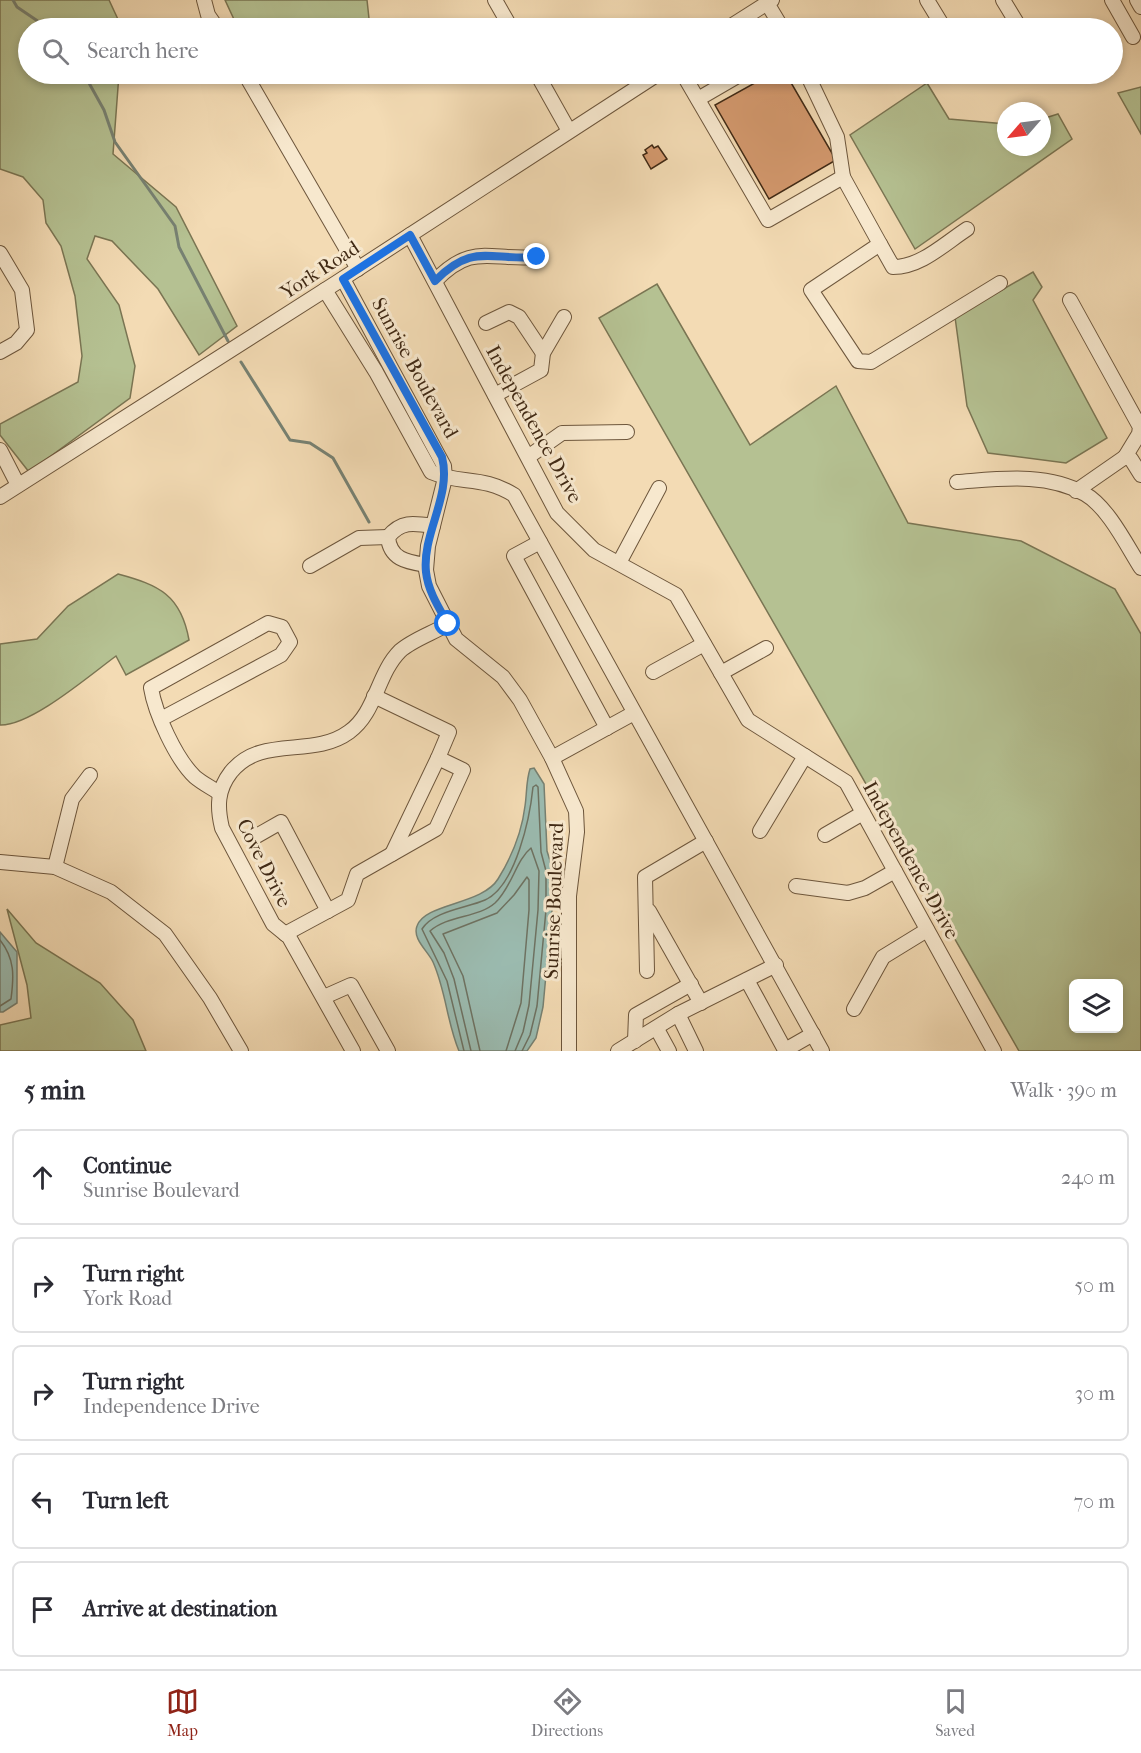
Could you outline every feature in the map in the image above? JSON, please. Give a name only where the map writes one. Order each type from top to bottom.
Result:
[{"type":"street","points":[[204,0],[210,18]]},
{"type":"street","points":[[495,0],[505,18]]},
{"type":"street","points":[[927,0],[938,18]]},
{"type":"street","points":[[1003,0],[1014,18]]},
{"type":"street","points":[[1112,0],[1122,18]]},
{"type":"street","points":[[1137,0],[1141,7]]},
{"type":"street","points":[[744,18],[770,2],[777,18]]},
{"type":"street","points":[[1123,19],[1133,37]]},
{"type":"street","points":[[251,84],[358,269]]},
{"type":"street","points":[[543,84],[569,131]]},
{"type":"street","name":"York Road","points":[[1,492],[18,485],[343,279],[642,84]]},
{"type":"street","points":[[689,84],[768,220],[843,177]]},
{"type":"street","points":[[698,99],[724,84]]},
{"type":"street","points":[[812,84],[837,138],[843,177],[893,267],[904,267],[922,260],[967,229]]},
{"type":"street","name":"Independence Drive","points":[[410,235],[557,513],[594,550],[676,595],[748,720],[846,782],[993,1051]]},
{"type":"street","points":[[880,244],[811,290],[858,361],[871,362],[1000,283]]},
{"type":"street","points":[[0,253],[22,290],[27,330],[16,343],[0,352]]},
{"type":"street","points":[[435,281],[450,265],[467,256],[537,257]]},
{"type":"street","name":"Sunrise Boulevard","points":[[343,279],[442,457],[445,478],[426,565],[429,586],[456,639],[469,652],[503,677],[520,700],[552,758],[576,811],[577,832],[569,896],[569,1051]]},
{"type":"street","name":"Sunrise Boulevard","points":[[325,290],[376,372],[431,472],[445,478]]},
{"type":"street","points":[[1070,300],[1140,427],[1125,457],[1077,491]]},
{"type":"street","points":[[486,323],[509,312],[519,318],[543,353]]},
{"type":"street","points":[[495,395],[541,370],[543,353],[564,317]]},
{"type":"street","points":[[528,456],[562,432],[627,432]]},
{"type":"street","points":[[0,450],[18,485]]},
{"type":"street","points":[[1125,457],[1131,459],[1141,475]]},
{"type":"street","points":[[445,478],[496,484],[514,495],[822,1051]]},
{"type":"street","points":[[957,482],[1001,479],[1051,480],[1086,495],[1110,520],[1141,568]]},
{"type":"street","points":[[619,564],[659,488]]},
{"type":"street","points":[[388,537],[395,528],[410,522],[433,526]]},
{"type":"street","points":[[388,537],[394,555],[403,561],[426,565]]},
{"type":"street","points":[[310,566],[359,538],[388,537]]},
{"type":"street","points":[[540,542],[514,556],[607,728]]},
{"type":"street","points":[[161,719],[281,655],[290,642],[282,627],[268,623],[151,688],[154,704],[161,719],[177,751],[195,777],[219,793],[223,783],[236,767],[250,755],[271,749],[316,746],[335,741],[351,731],[374,696],[387,669],[401,650],[448,624]]},
{"type":"street","points":[[653,672],[704,644]]},
{"type":"street","points":[[721,673],[766,648]]},
{"type":"street","points":[[374,696],[450,732],[392,854]]},
{"type":"street","points":[[552,758],[634,713]]},
{"type":"street","points":[[760,831],[805,756]]},
{"type":"street","points":[[285,934],[348,900],[357,873],[436,829],[463,770],[438,758]]},
{"type":"street","points":[[55,867],[72,799],[90,775]]},
{"type":"street","name":"Cove Drive","points":[[219,793],[218,811],[222,828],[273,924],[285,934],[324,997],[353,1051]]},
{"type":"street","points":[[825,835],[863,813]]},
{"type":"street","points":[[253,838],[281,822],[328,911]]},
{"type":"street","points":[[647,971],[645,877],[706,841]]},
{"type":"street","points":[[0,862],[55,867],[111,892],[165,934],[210,998],[241,1051]]},
{"type":"street","points":[[796,886],[848,893],[865,888],[895,871]]},
{"type":"street","points":[[646,906],[701,1003]]},
{"type":"street","points":[[854,1009],[884,957],[927,930]]},
{"type":"street","points":[[618,1051],[678,1014],[776,965]]},
{"type":"street","points":[[747,980],[786,1050],[813,1034]]},
{"type":"street","points":[[635,1041],[636,1015],[691,984]]},
{"type":"street","points":[[324,997],[351,985],[387,1051]]},
{"type":"street","points":[[678,1014],[696,1051]]},
{"type":"street","points":[[657,1029],[669,1051]]},
{"type":"green space","points":[[0,0],[109,0],[117,18],[18,18],[18,84],[118,84],[113,154],[176,207],[237,326],[199,355],[158,289],[112,241],[95,236],[87,259],[119,305],[135,366],[130,398],[29,472],[0,435],[0,424],[78,382],[82,356],[75,296],[61,246],[46,223],[43,200],[23,177],[0,169]]},
{"type":"green space","points":[[225,0],[367,0],[369,18],[233,18]]},
{"type":"green space","points":[[928,84],[949,119],[997,123],[997,156],[1048,156],[915,249],[850,135]]},
{"type":"green space","points":[[1141,87],[1141,134],[1118,93]]},
{"type":"green space","points":[[1058,114],[1072,139],[1051,154],[1051,116]]},
{"type":"green space","points":[[1033,272],[1042,287],[1033,300],[1107,438],[1066,463],[988,453],[967,406],[955,317]]},
{"type":"green space","points":[[657,284],[750,445],[836,386],[908,523],[1021,541],[1115,589],[1141,634],[1141,1051],[1019,1051],[599,318]]},
{"type":"green space","points":[[118,574],[145,583],[166,594],[180,612],[189,640],[126,675],[116,656],[43,709],[13,723],[0,725],[0,644],[37,639],[68,606]]},
{"type":"green space","points":[[7,909],[36,943],[100,983],[133,1020],[146,1051],[0,1051],[0,1025],[31,1018],[27,985]]},
{"type":"water","points":[[534,768],[544,784],[547,851],[553,870],[552,910],[543,1007],[536,1038],[527,1051],[459,1051],[437,973],[431,958],[417,936],[417,926],[422,918],[480,894],[498,879],[519,835],[530,769]]},
{"type":"water","points":[[0,932],[17,952],[17,1003],[3,1012],[0,1012]]},
{"type":"building","points":[[753,84],[792,84],[836,160],[769,199],[715,105]]},
{"type":"building","points":[[652,145],[654,148],[658,146],[667,159],[651,169],[643,155],[647,153],[645,150]]},
{"type":"waterway","points":[[13,0],[17,7],[33,18]]},
{"type":"waterway","points":[[90,84],[104,110],[115,142],[175,226],[179,247],[228,341]]},
{"type":"waterway","points":[[241,362],[290,440],[310,443],[333,458],[369,522]]},
{"type":"route","points":[[448,624],[429,586],[426,570],[428,546],[445,478],[442,457],[343,279],[410,235],[435,281],[450,265],[467,256],[537,257]]}]
